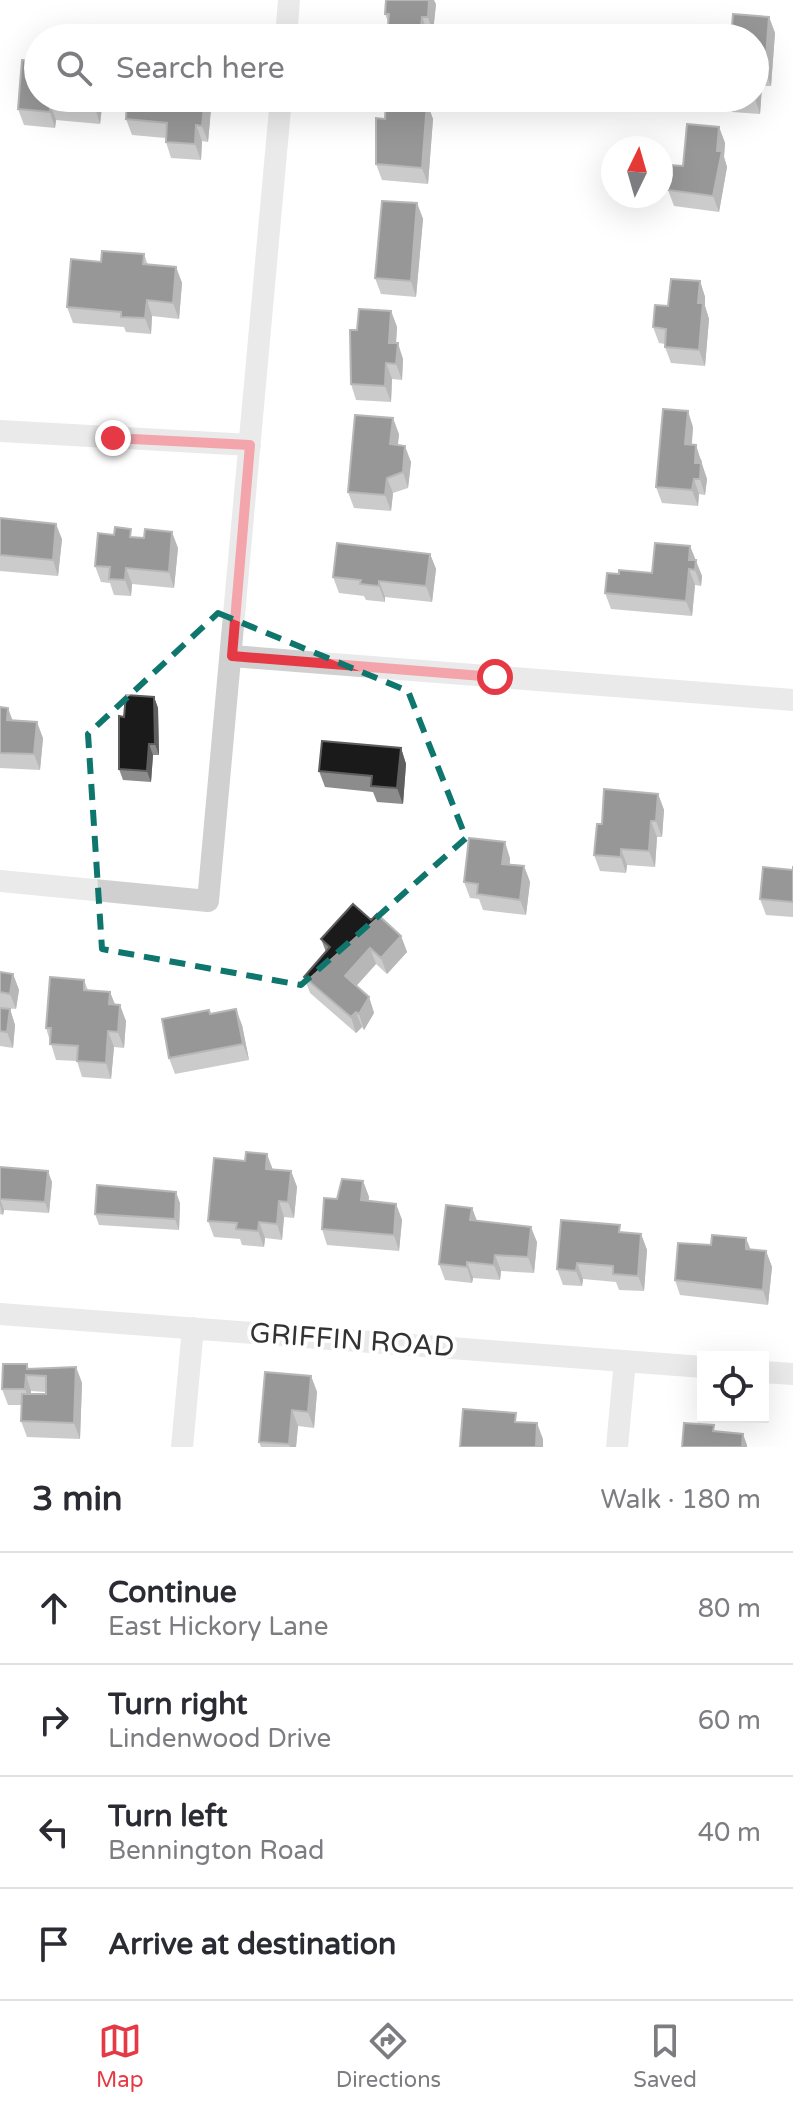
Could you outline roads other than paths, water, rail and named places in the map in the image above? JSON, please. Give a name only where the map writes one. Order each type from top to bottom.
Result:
[{"type":"street","points":[[287,24],[289,0]]},
{"type":"street","points":[[0,881],[208,901],[280,112]]},
{"type":"street","points":[[0,431],[250,445]]},
{"type":"street","points":[[232,656],[793,700]]},
{"type":"street","name":"GRIFFIN ROAD","points":[[0,1314],[697,1367]]},
{"type":"street","points":[[182,1447],[193,1328]]},
{"type":"street","points":[[617,1447],[625,1361]]},
{"type":"street","points":[[769,1372],[793,1374]]}]
